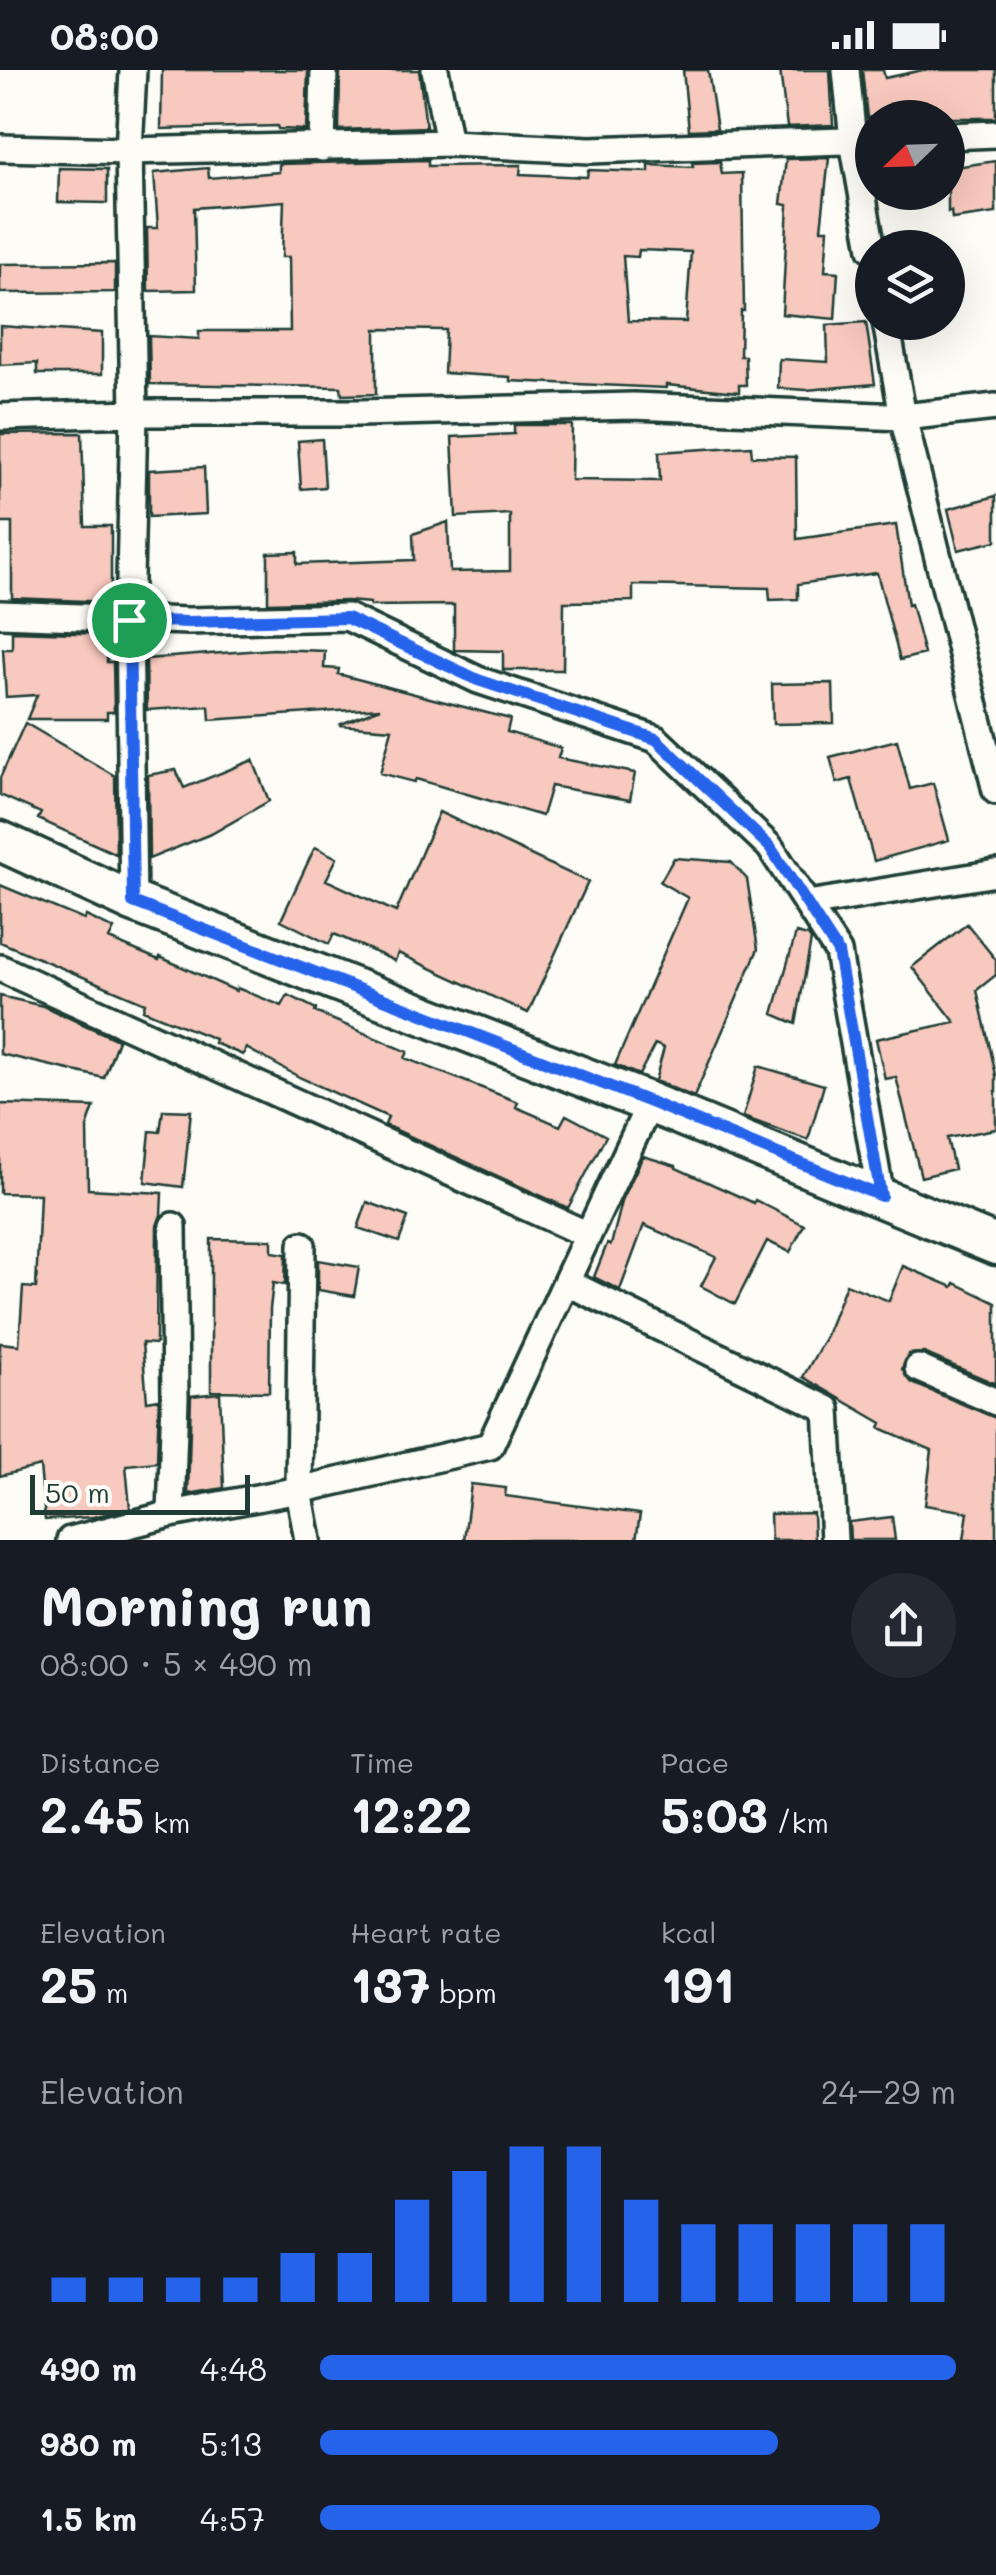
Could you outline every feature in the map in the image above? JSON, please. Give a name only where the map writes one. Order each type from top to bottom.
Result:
[{"type":"main road","points":[[0,841],[133,902],[650,1102],[996,1245]]},
{"type":"street","points":[[133,70],[130,151],[134,413],[129,620],[133,902]]},
{"type":"street","points":[[322,148],[324,70]]},
{"type":"street","points":[[434,70],[449,143]]},
{"type":"street","points":[[846,70],[855,107]]},
{"type":"street","points":[[965,135],[996,134]]},
{"type":"street","points":[[0,148],[130,151],[449,143],[590,150],[855,140]]},
{"type":"street","points":[[889,340],[903,417],[996,791]]},
{"type":"street","points":[[0,418],[633,406],[903,417],[996,407]]},
{"type":"street","points":[[0,614],[188,622],[347,618],[478,680],[656,739],[770,847],[838,952],[881,1196]]},
{"type":"street","points":[[808,904],[996,874]]},
{"type":"street","points":[[0,968],[588,1235]]},
{"type":"street","points":[[70,1540],[106,1535],[171,1514],[299,1490],[490,1446],[650,1102]]},
{"type":"street","points":[[171,1514],[175,1398],[173,1226]]},
{"type":"street","points":[[302,1245],[299,1490],[308,1540]]},
{"type":"street","points":[[566,1282],[827,1409],[834,1540]]},
{"type":"street","points":[[918,1368],[996,1402]]},
{"type":"building","points":[[162,70],[308,70],[306,130],[277,126],[161,129]]},
{"type":"building","points":[[340,70],[419,70],[426,127],[339,130]]},
{"type":"building","points":[[683,70],[708,70],[717,129],[689,130]]},
{"type":"building","points":[[780,70],[830,70],[833,125],[787,127]]},
{"type":"building","points":[[862,70],[883,70],[885,78],[923,70],[996,70],[996,118],[965,118],[965,100],[865,100]]},
{"type":"building","points":[[829,158],[821,229],[828,229],[825,271],[838,272],[835,319],[782,314],[788,205],[781,204],[786,159]]},
{"type":"building","points":[[428,160],[428,166],[521,165],[520,174],[587,177],[588,170],[649,172],[649,165],[693,167],[692,163],[720,162],[722,174],[742,173],[744,311],[740,356],[745,356],[746,385],[739,385],[739,392],[666,385],[510,381],[510,377],[444,373],[446,330],[376,329],[376,394],[342,395],[341,387],[150,384],[149,336],[199,339],[199,331],[290,331],[289,257],[282,257],[284,201],[194,208],[196,290],[148,291],[147,228],[158,228],[154,173],[208,168],[209,178],[279,172],[279,164]],"holes":[[[639,250],[691,252],[686,322],[628,321],[623,256],[638,257]]]},
{"type":"building","points":[[996,161],[996,213],[952,219],[948,210],[965,210],[965,166]]},
{"type":"building","points":[[59,168],[107,169],[107,203],[58,202]]},
{"type":"building","points":[[115,263],[115,292],[0,293],[0,264]]},
{"type":"building","points":[[855,323],[855,340],[869,340],[875,384],[806,390],[778,388],[779,359],[828,362],[827,325]]},
{"type":"building","points":[[0,326],[102,333],[102,374],[37,374],[37,363],[0,365]]},
{"type":"building","points":[[514,425],[572,425],[571,480],[660,481],[659,452],[751,446],[752,456],[796,457],[797,539],[896,525],[908,605],[911,604],[924,654],[900,660],[877,573],[798,584],[798,599],[770,600],[769,588],[633,585],[633,601],[564,602],[563,670],[503,670],[503,651],[454,650],[454,605],[268,603],[268,553],[297,552],[297,564],[414,560],[413,534],[448,522],[450,572],[510,571],[510,514],[456,517],[452,437],[514,434]]},
{"type":"building","points":[[82,433],[85,526],[111,526],[111,602],[12,598],[12,523],[0,523],[0,434]]},
{"type":"building","points":[[322,439],[325,487],[301,489],[298,441]]},
{"type":"building","points":[[204,467],[206,514],[149,517],[149,470]]},
{"type":"building","points":[[996,496],[996,541],[958,550],[948,509]]},
{"type":"building","points":[[12,631],[107,634],[107,662],[113,662],[114,712],[107,712],[107,719],[27,719],[37,695],[6,697],[3,649],[12,649]]},
{"type":"building","points":[[273,649],[325,651],[324,668],[339,669],[338,674],[510,719],[507,732],[561,748],[558,758],[635,773],[630,800],[551,786],[542,816],[416,779],[414,782],[380,773],[392,729],[339,725],[380,708],[210,720],[209,706],[147,710],[146,659]]},
{"type":"building","points":[[833,683],[834,723],[773,724],[772,684]]},
{"type":"building","points":[[25,723],[115,776],[116,854],[38,819],[41,813],[0,795],[0,778]]},
{"type":"building","points":[[897,740],[910,789],[933,783],[949,840],[874,861],[851,779],[837,783],[830,757]]},
{"type":"building","points":[[253,760],[269,801],[213,833],[149,859],[148,775],[176,770],[184,788]]},
{"type":"building","points":[[439,812],[588,882],[528,1013],[398,953],[395,961],[334,934],[329,944],[281,920],[315,847],[337,858],[326,880],[396,912]]},
{"type":"building","points":[[674,858],[731,862],[747,879],[758,949],[694,1097],[655,1081],[664,1048],[655,1044],[639,1075],[615,1065],[688,898],[660,882]]},
{"type":"building","points":[[0,885],[84,920],[86,916],[114,929],[109,939],[236,991],[237,988],[282,1006],[288,995],[316,1009],[315,1012],[408,1052],[405,1058],[518,1102],[516,1107],[560,1126],[566,1115],[606,1136],[568,1208],[385,1125],[388,1117],[246,1048],[243,1055],[214,1043],[215,1039],[143,1010],[145,1003],[0,942]]},
{"type":"building","points":[[967,924],[996,960],[996,975],[977,990],[996,1075],[996,1129],[947,1138],[954,1169],[921,1177],[896,1077],[885,1079],[876,1039],[955,1022],[912,967]]},
{"type":"building","points":[[796,933],[811,940],[796,1024],[773,1014]]},
{"type":"building","points":[[0,996],[43,1006],[118,1040],[104,1078],[0,1054]]},
{"type":"building","points":[[758,1066],[824,1085],[808,1140],[743,1117]]},
{"type":"building","points":[[0,1104],[94,1107],[87,1127],[88,1189],[162,1193],[157,1226],[156,1344],[142,1343],[147,1401],[159,1399],[157,1462],[126,1465],[130,1508],[93,1517],[45,1520],[40,1466],[0,1476],[0,1343],[19,1345],[23,1287],[36,1288],[40,1194],[0,1193]]},
{"type":"building","points":[[163,1110],[191,1111],[183,1187],[145,1182],[150,1131],[160,1132]]},
{"type":"building","points":[[643,1156],[676,1166],[804,1225],[790,1252],[767,1241],[735,1304],[701,1286],[716,1257],[644,1225],[620,1290],[594,1277],[607,1244],[611,1245],[623,1198]]},
{"type":"building","points":[[367,1202],[408,1217],[399,1242],[358,1228]]},
{"type":"building","points":[[211,1239],[272,1240],[272,1252],[286,1254],[285,1285],[273,1283],[269,1392],[211,1391]]},
{"type":"building","points":[[318,1260],[359,1267],[354,1296],[318,1290]]},
{"type":"building","points":[[903,1266],[953,1287],[955,1283],[996,1303],[996,1384],[924,1353],[909,1354],[902,1369],[912,1383],[996,1418],[996,1540],[964,1540],[968,1512],[925,1505],[932,1450],[880,1428],[882,1423],[803,1377],[825,1338],[846,1284],[889,1301]]},
{"type":"building","points":[[220,1393],[224,1488],[188,1494],[191,1396]]},
{"type":"building","points":[[471,1484],[506,1488],[505,1496],[640,1514],[636,1540],[464,1540]]},
{"type":"building","points":[[813,1513],[814,1540],[771,1540],[770,1514]]},
{"type":"building","points":[[892,1517],[895,1540],[850,1540],[849,1522]]},
{"type":"route","points":[[347,618],[478,680],[656,739],[770,847],[838,952],[881,1196],[133,902],[129,620],[347,618]]}]
